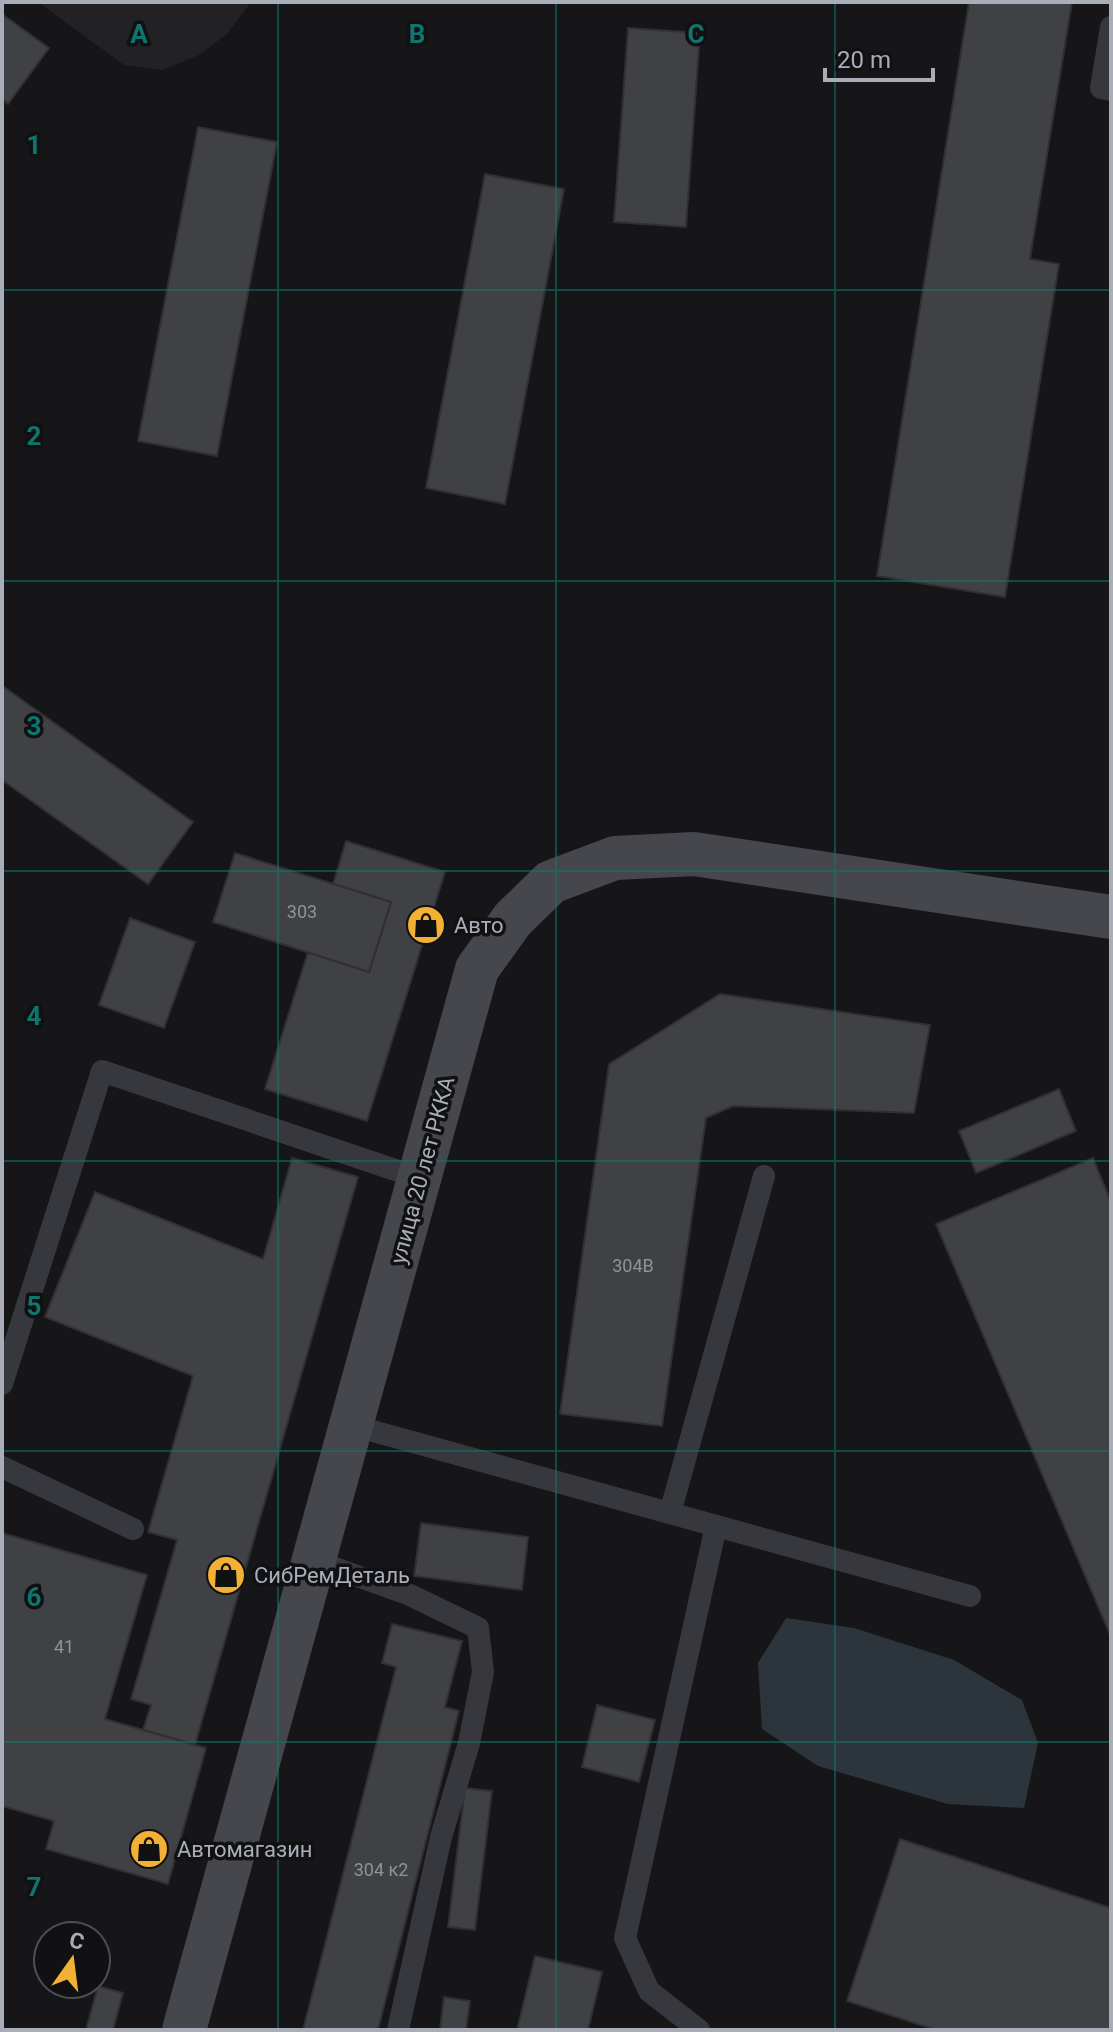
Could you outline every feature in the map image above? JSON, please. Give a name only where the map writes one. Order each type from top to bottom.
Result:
[{"type":"main road","name":"улица 20 лет РККА","points":[[184,2030],[477,969],[513,919],[551,882],[589,867],[615,858],[694,854],[1111,917]]},
{"type":"lane","points":[[1111,27],[1101,88],[1111,90]]},
{"type":"lane","points":[[2,1384],[102,1071],[419,1178]]},
{"type":"lane","points":[[670,1513],[764,1176]]},
{"type":"lane","points":[[351,1425],[970,1596]]},
{"type":"lane","points":[[2,1467],[133,1529]]},
{"type":"lane","points":[[699,2030],[649,1991],[625,1938],[716,1526]]},
{"type":"lane","points":[[310,1559],[410,1595],[478,1628],[483,1672],[469,1743],[441,1837],[398,2030]]},
{"type":"shaded area","points":[[38,2],[251,2],[227,34],[199,55],[162,70],[124,65]]},
{"type":"shaded area","points":[[786,1618],[854,1628],[954,1660],[1022,1700],[1038,1743],[1024,1808],[948,1804],[818,1766],[762,1729],[758,1663]]},
{"type":"building","points":[[969,2],[1072,2],[1030,259],[1059,264],[1005,597],[877,576]]},
{"type":"building","points":[[2,14],[49,48],[8,104],[2,99]]},
{"type":"building","points":[[628,28],[700,33],[686,227],[614,222]]},
{"type":"building","points":[[198,127],[277,142],[217,456],[138,441]]},
{"type":"building","points":[[485,174],[564,189],[505,504],[426,488]]},
{"type":"building","points":[[4,687],[193,822],[148,884],[2,780]]},
{"type":"building","points":[[346,841],[445,872],[367,1121],[265,1089],[308,952],[369,972],[391,902],[333,884]]},
{"type":"building","points":[[235,853],[391,902],[369,972],[213,922]]},
{"type":"building","points":[[130,918],[195,942],[164,1028],[99,1005]]},
{"type":"building","points":[[720,994],[930,1025],[914,1113],[733,1106],[706,1118],[662,1426],[560,1414],[609,1064]]},
{"type":"building","points":[[1059,1089],[1076,1131],[976,1173],[959,1131]]},
{"type":"building","points":[[292,1158],[358,1177],[195,1745],[143,1730],[151,1705],[131,1699],[177,1540],[148,1532],[193,1376],[45,1317],[95,1192],[263,1259]]},
{"type":"building","points":[[1093,1158],[1111,1202],[1111,1637],[936,1224]]},
{"type":"building","points":[[421,1523],[528,1537],[522,1590],[414,1576]]},
{"type":"building","points":[[2,1533],[147,1575],[105,1719],[206,1748],[168,1884],[46,1849],[54,1821],[2,1806]]},
{"type":"building","points":[[392,1624],[462,1641],[445,1707],[459,1711],[378,2030],[303,2030],[396,1667],[382,1663]]},
{"type":"building","points":[[597,1705],[655,1720],[639,1782],[582,1767]]},
{"type":"building","points":[[465,1788],[492,1791],[475,1930],[448,1927]]},
{"type":"building","points":[[900,1839],[1111,1908],[1111,2030],[936,2030],[847,2001]]},
{"type":"building","points":[[535,1956],[602,1972],[588,2030],[517,2030]]},
{"type":"building","points":[[112,1990],[123,1993],[113,2030],[86,2030],[94,2000],[112,2000]]},
{"type":"building","points":[[444,1997],[470,2001],[466,2030],[440,2030]]},
{"type":"place","name":"Авто","points":[[426,925]]},
{"type":"place","name":"СибРемДеталь","points":[[226,1575]]},
{"type":"place","name":"Автомагазин","points":[[149,1849]]}]
